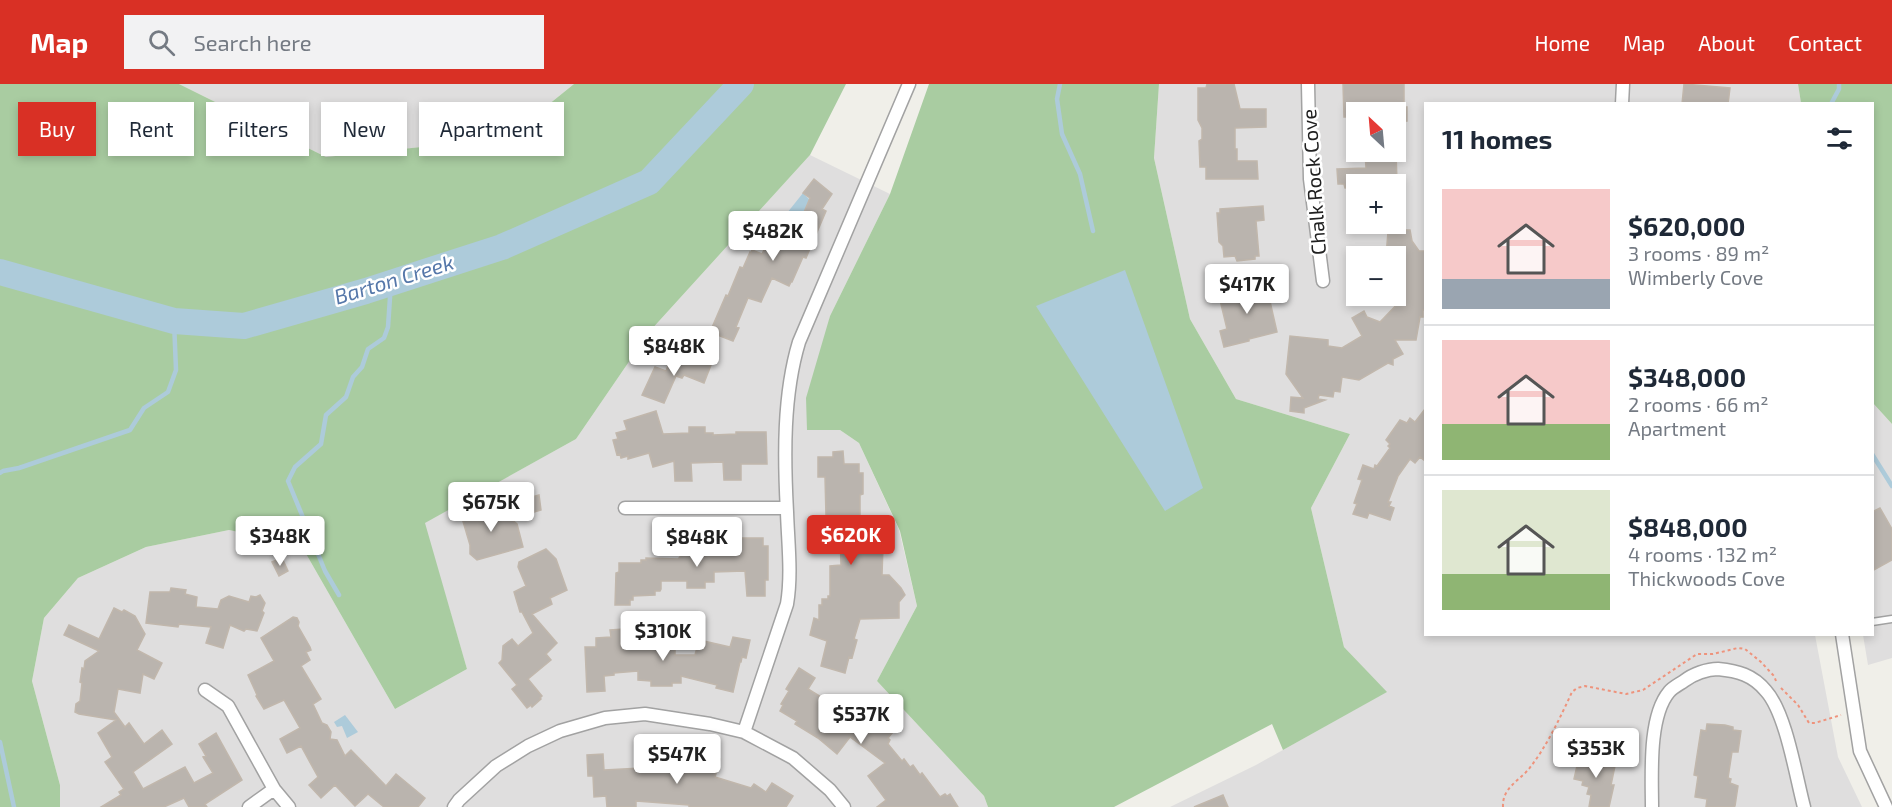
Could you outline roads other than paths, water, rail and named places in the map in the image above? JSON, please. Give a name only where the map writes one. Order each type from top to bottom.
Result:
[{"type":"street","points":[[744,732],[787,604],[791,584],[786,508],[786,408],[792,366],[799,342],[909,84]]},
{"type":"street","name":"Chalk Rock Cove","points":[[1308,84],[1310,179],[1323,281]]},
{"type":"street","points":[[1622,102],[1623,84]]},
{"type":"street","points":[[625,508],[786,508]]},
{"type":"street","points":[[1842,636],[1860,751],[1886,807]]},
{"type":"street","points":[[1652,807],[1652,751],[1660,709],[1670,691],[1691,676],[1713,669],[1735,670],[1752,677],[1767,692],[1778,710],[1804,807]]},
{"type":"street","points":[[205,690],[228,706],[274,789],[289,807]]},
{"type":"street","points":[[454,807],[495,766],[560,731],[605,718],[645,714],[744,732],[793,758],[830,790],[844,807]]},
{"type":"street","points":[[249,807],[274,789]]},
{"type":"street","points":[[1881,795],[1892,806]]},
{"type":"lane","points":[[1874,622],[1892,619]]},
{"type":"water","points":[[803,193],[809,199],[809,203],[802,215],[794,212],[790,216],[787,213]]},
{"type":"water","points":[[1125,270],[1203,488],[1165,511],[1036,306]]},
{"type":"water","points":[[345,715],[358,732],[347,738],[342,726],[337,727],[334,722]]},
{"type":"waterway","name":"Barton Creek","points":[[0,272],[174,321],[244,326],[366,291],[502,247],[649,182],[741,84]]},
{"type":"waterway","points":[[1060,84],[1057,99],[1062,134],[1080,174],[1093,231]]},
{"type":"waterway","points":[[1832,102],[1839,84]]},
{"type":"waterway","points":[[339,595],[325,571],[288,481],[295,467],[321,444],[326,415],[346,397],[353,377],[362,367],[368,349],[384,338],[388,327],[391,283]]},
{"type":"waterway","points":[[0,473],[130,430],[144,408],[168,392],[176,370],[174,321]]},
{"type":"waterway","points":[[1874,457],[1892,486]]},
{"type":"waterway","points":[[0,742],[14,807]]}]
